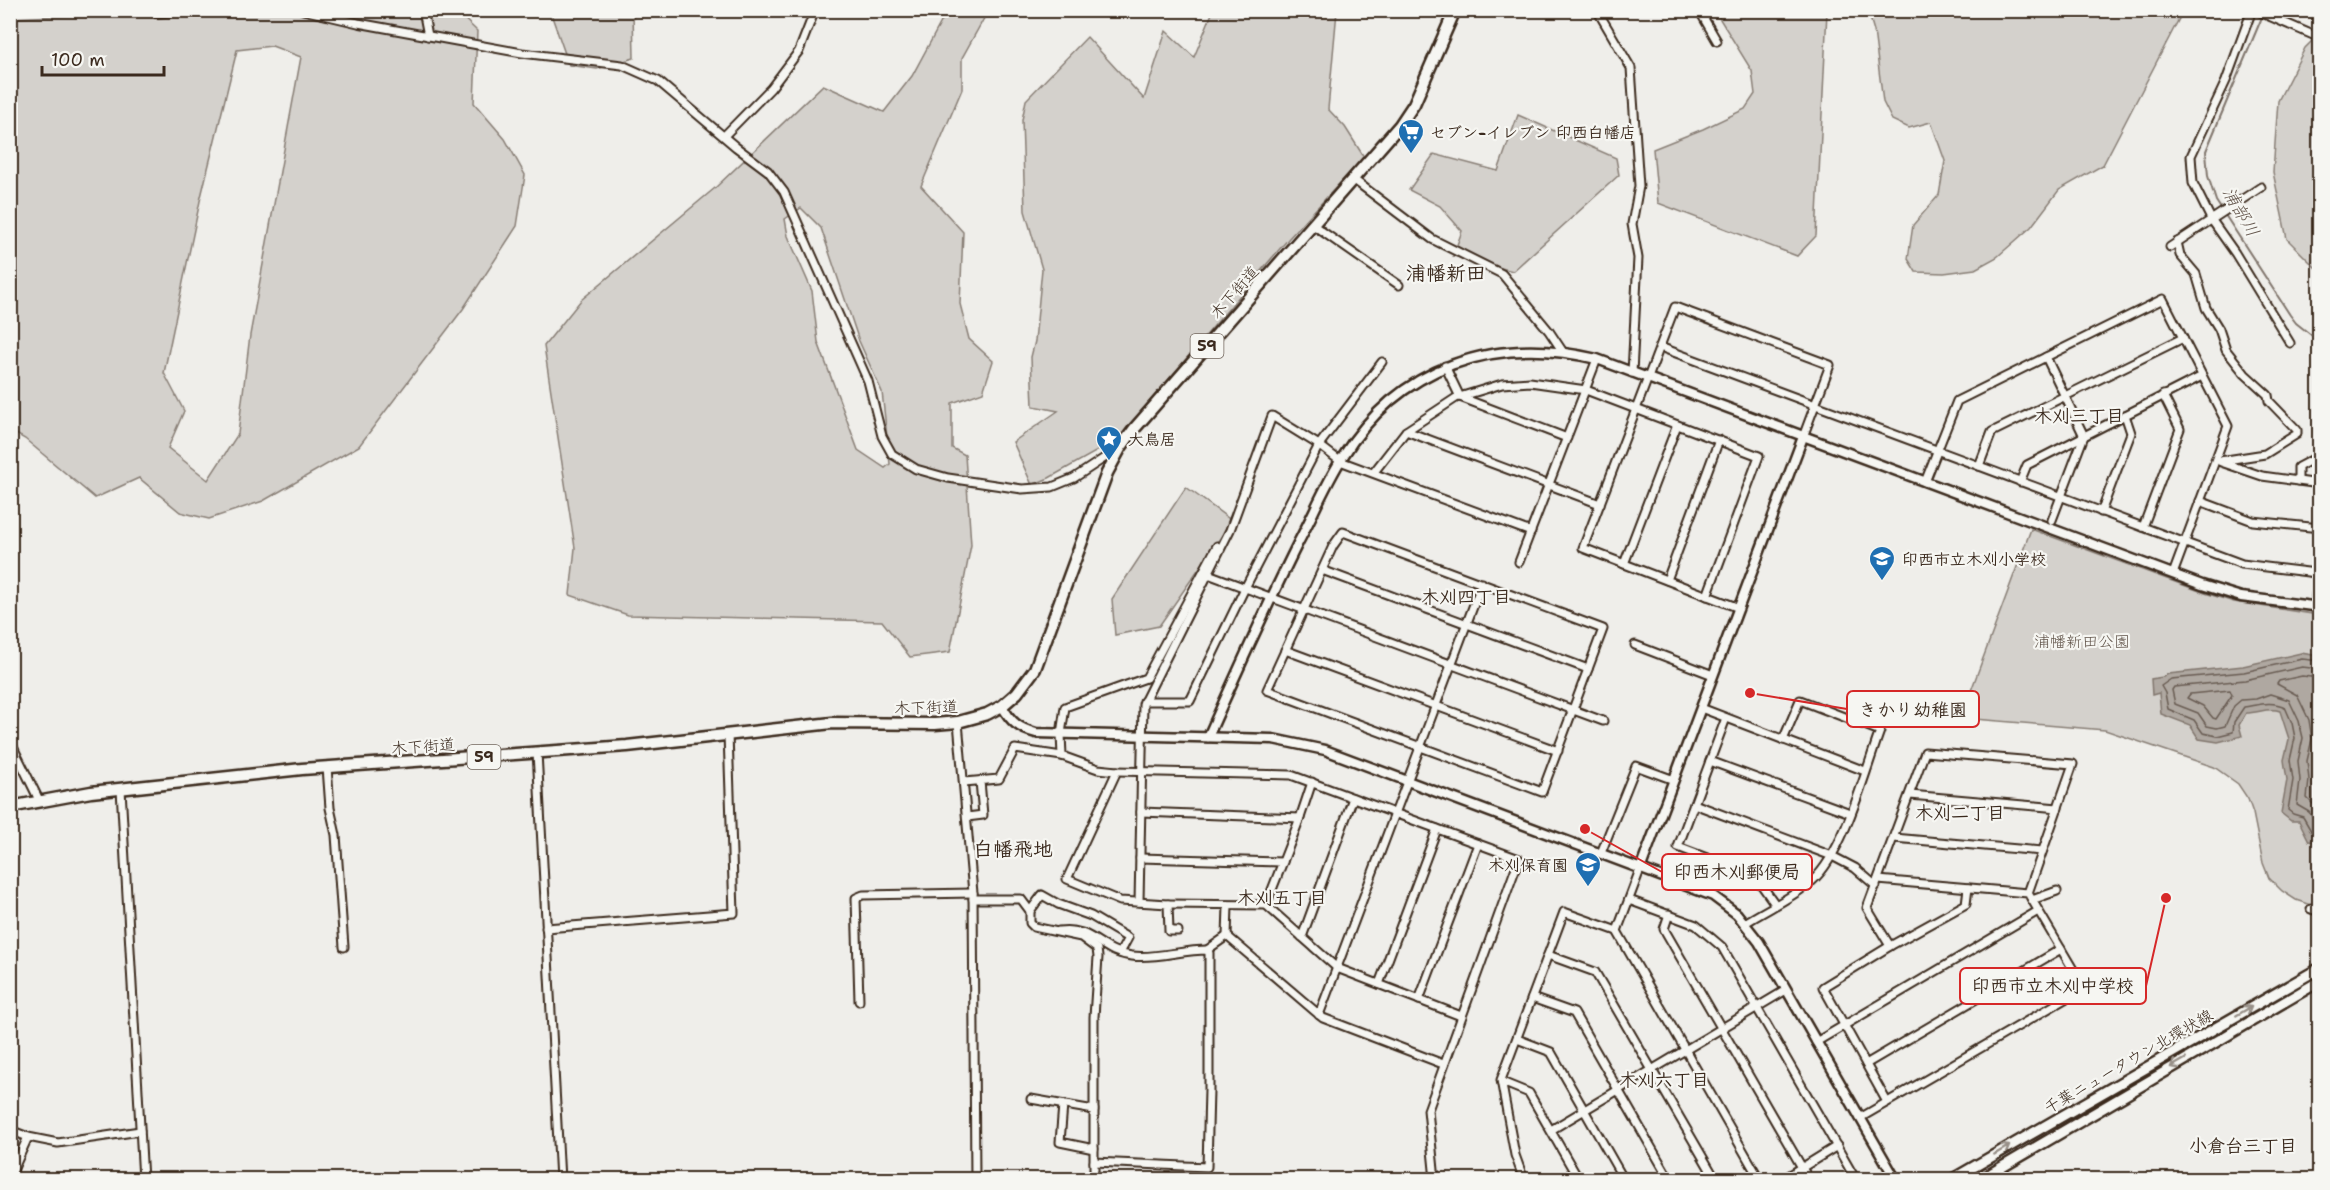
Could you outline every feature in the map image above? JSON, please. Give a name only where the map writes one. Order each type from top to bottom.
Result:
[{"type":"main road","name":"木下街道","points":[[10,807],[121,789],[233,775],[627,746],[832,723],[935,724],[958,722],[987,714],[1002,706],[1027,682],[1035,669],[1107,473],[1121,447],[1400,125],[1414,104],[1455,10]]},
{"type":"main road","name":"千葉ニュータウン北環状線","points":[[1951,1179],[2319,968]]},
{"type":"main road","name":"千葉ニュータウン北環状線","points":[[1980,1179],[2319,981]]},
{"type":"street","points":[[144,10],[157,13],[203,10]]},
{"type":"street","points":[[303,10],[358,23],[522,53],[622,65],[658,81],[768,171],[784,192],[868,381],[882,436],[892,454],[916,469],[948,478],[1022,489],[1052,488],[1074,478],[1121,447]]},
{"type":"street","points":[[423,10],[428,36]]},
{"type":"street","points":[[724,136],[771,88],[799,51],[815,10]]},
{"type":"street","points":[[1597,10],[1631,68],[1639,186],[1632,225],[1638,258],[1632,373]]},
{"type":"street","points":[[1699,10],[1717,41]]},
{"type":"street","points":[[2290,343],[2235,253],[2211,219],[2193,183],[2191,156],[2226,81],[2254,10],[2319,38]]},
{"type":"street","points":[[1353,178],[1432,239],[1502,274],[1549,331],[1563,352]]},
{"type":"street","points":[[2170,247],[2261,187]]},
{"type":"street","points":[[1313,225],[1399,285]]},
{"type":"street","points":[[2177,242],[2180,255],[2196,274],[2206,308],[2219,330],[2226,350],[2297,430],[2297,434],[2265,454],[2217,461]]},
{"type":"street","points":[[1925,482],[1957,401],[2163,299],[2228,426],[2217,461],[2173,574]]},
{"type":"street","points":[[1617,931],[1739,608],[1830,365],[1675,307],[1583,548],[1739,608]]},
{"type":"street","points":[[1979,466],[1992,432],[2183,338]]},
{"type":"street","points":[[1660,347],[2242,564],[2316,573]]},
{"type":"street","points":[[1208,737],[1271,598],[1340,460],[1363,428],[1398,394],[1445,366],[1495,352],[1522,349],[1563,352],[1597,359],[2173,574],[2241,597],[2319,607]]},
{"type":"street","points":[[2046,357],[2084,436],[2052,520]]},
{"type":"street","points":[[1520,562],[1597,359]]},
{"type":"street","points":[[1144,701],[1190,701],[1319,445],[1382,362]]},
{"type":"street","points":[[1445,366],[1460,397],[1567,438]]},
{"type":"street","points":[[2020,482],[2027,465],[2202,376]]},
{"type":"street","points":[[1374,472],[1406,431],[1460,397],[1502,384],[1530,382],[1586,390],[1759,456],[1707,596]]},
{"type":"street","points":[[2143,527],[2180,429],[2163,396]]},
{"type":"street","points":[[2101,512],[2131,433],[2125,415]]},
{"type":"street","points":[[1139,902],[1144,701],[1226,538],[1272,416],[1340,460],[1531,532]]},
{"type":"street","points":[[1624,564],[1677,425]]},
{"type":"street","points":[[1406,431],[1600,504]]},
{"type":"street","points":[[1667,580],[1719,440]]},
{"type":"street","points":[[2298,481],[2298,467],[2319,459]]},
{"type":"street","points":[[2217,461],[2262,476],[2319,484]]},
{"type":"street","points":[[2200,501],[2253,521],[2319,528]]},
{"type":"street","points":[[1343,531],[1482,583],[1603,629],[1542,792],[1267,690],[1322,570],[1343,531]]},
{"type":"street","points":[[1062,756],[1061,734],[1065,707],[1146,678],[1220,540],[1226,538]]},
{"type":"street","points":[[2316,597],[2319,556]]},
{"type":"street","points":[[1322,570],[1588,669]]},
{"type":"street","points":[[1208,574],[1603,721]]},
{"type":"street","points":[[1319,1015],[1482,583]]},
{"type":"street","points":[[1635,645],[1713,675]]},
{"type":"street","points":[[1285,650],[1558,751]]},
{"type":"street","points":[[1745,923],[1813,880],[1833,856],[1880,731],[1800,700],[1784,740]]},
{"type":"street","points":[[1002,706],[1010,721],[1022,729],[1036,733],[1208,737],[1292,742],[1325,750],[1713,896],[1745,923],[1896,1179]]},
{"type":"street","points":[[1701,708],[1865,771]]},
{"type":"street","points":[[1726,718],[1678,847],[1749,874],[1767,891],[1775,904]]},
{"type":"street","points":[[958,722],[973,896],[975,1179]]},
{"type":"street","points":[[546,928],[734,913],[728,734]]},
{"type":"street","points":[[10,741],[39,801]]},
{"type":"street","points":[[964,782],[999,779],[1015,749],[1062,756],[1098,769],[1117,771],[1291,775],[1519,859],[1428,1110],[1435,1179]]},
{"type":"street","points":[[537,752],[560,1179]]},
{"type":"street","points":[[1860,1118],[2084,988],[2030,897],[2042,851],[2073,764],[1925,752],[1867,908],[1890,946]]},
{"type":"street","points":[[1710,761],[1850,813]]},
{"type":"street","points":[[1601,853],[1636,766],[1674,780]]},
{"type":"street","points":[[327,767],[330,808],[336,835],[344,946]]},
{"type":"street","points":[[1117,771],[1067,879],[1120,901],[1228,906],[1266,905],[1337,968],[1461,1016]]},
{"type":"street","points":[[967,817],[983,815],[980,781]]},
{"type":"street","points":[[1266,905],[1312,783]]},
{"type":"street","points":[[121,789],[143,1179]]},
{"type":"street","points":[[1910,795],[2058,808]]},
{"type":"street","points":[[1302,937],[1353,798]]},
{"type":"street","points":[[1694,804],[1833,856],[1877,883],[1968,888],[2030,897],[2057,891]]},
{"type":"street","points":[[1141,812],[1300,818]]},
{"type":"street","points":[[1379,984],[1437,829]]},
{"type":"street","points":[[1894,838],[2042,851]]},
{"type":"street","points":[[1419,1000],[1478,844]]},
{"type":"street","points":[[1140,858],[1283,862]]},
{"type":"street","points":[[1887,1102],[1823,987],[1890,946],[1966,904],[1968,888]]},
{"type":"street","points":[[1030,911],[1042,895],[1058,904],[1091,916],[1128,938],[1120,953]]},
{"type":"street","points":[[859,1001],[856,898],[863,896],[973,896],[1021,899],[1030,911],[1030,923],[1034,927],[1081,937],[1097,949],[1094,1017],[1094,1179]]},
{"type":"street","points":[[1629,900],[1696,925],[1715,940],[1727,955],[1856,1179]]},
{"type":"street","points":[[1168,904],[1169,931],[1178,931]]},
{"type":"street","points":[[1227,936],[1228,906]]},
{"type":"street","points":[[2311,909],[2319,912]]},
{"type":"street","points":[[1816,1042],[2038,911]]},
{"type":"street","points":[[1524,1179],[1515,1155],[1502,1082],[1564,912],[1617,931],[1760,1179]]},
{"type":"street","points":[[1669,914],[1664,929],[1808,1178]]},
{"type":"street","points":[[1059,931],[1077,930],[1101,945],[1120,953],[1147,957],[1207,950],[1227,936]]},
{"type":"street","points":[[1227,936],[1319,1015],[1443,1064]]},
{"type":"street","points":[[1866,1064],[2061,949]]},
{"type":"street","points":[[1094,1162],[1207,1167],[1209,953],[1207,950]]},
{"type":"street","points":[[1548,955],[1595,972],[1716,1179]]},
{"type":"street","points":[[1551,1130],[1786,990]]},
{"type":"street","points":[[1532,998],[1574,1013],[1670,1179]]},
{"type":"street","points":[[1517,1039],[1551,1052],[1624,1179]]},
{"type":"street","points":[[2144,1069],[2150,1079]]},
{"type":"street","points":[[1502,1082],[1529,1092],[1579,1179]]},
{"type":"street","points":[[1031,1099],[1094,1110]]},
{"type":"street","points":[[1063,1105],[1060,1142],[1094,1149]]},
{"type":"street","points":[[10,1130],[28,1137],[58,1143],[140,1131]]},
{"type":"street","points":[[10,1178],[28,1137]]},
{"type":"street","points":[[1782,1179],[1837,1146]]},
{"type":"green space","points":[[117,10],[455,10],[477,31],[474,103],[505,139],[525,175],[517,226],[463,309],[359,446],[263,501],[209,519],[180,512],[139,478],[95,498],[25,439],[11,431],[10,40],[15,18],[114,13]],"holes":[[[272,46],[301,57],[250,335],[238,434],[208,480],[168,448],[184,411],[164,373],[200,201],[237,50]]]},
{"type":"green space","points":[[1868,10],[2183,11],[2103,165],[2059,190],[2031,227],[1997,257],[1975,269],[1944,273],[1916,272],[1908,259],[1913,225],[1939,195],[1945,161],[1931,122],[1909,128],[1892,120],[1883,102],[1874,31]]},
{"type":"green space","points":[[550,11],[633,11],[634,58],[597,69],[569,65]]},
{"type":"green space","points":[[947,11],[988,11],[962,58],[962,89],[921,186],[963,232],[960,304],[969,339],[993,361],[983,392],[952,403],[952,448],[965,455],[971,545],[950,652],[910,657],[882,621],[628,615],[570,595],[575,548],[544,346],[581,300],[715,188],[823,85],[884,112],[912,76]],"holes":[[[801,208],[821,228],[859,341],[882,392],[890,464],[885,468],[858,450],[818,342],[812,291],[788,236],[785,219]]]},
{"type":"green space","points":[[1213,11],[1337,11],[1328,109],[1345,127],[1364,157],[1289,238],[1117,440],[1032,485],[1013,442],[1058,411],[1033,406],[1031,357],[1035,341],[1042,269],[1025,211],[1022,120],[1026,100],[1087,37],[1144,99],[1166,31],[1194,57]]},
{"type":"green space","points":[[1715,11],[1827,11],[1816,236],[1797,256],[1658,203],[1653,149],[1745,109],[1755,94],[1752,71]]},
{"type":"green space","points":[[2319,34],[2319,271],[2287,239],[2273,172],[2278,101],[2305,48]]},
{"type":"green space","points":[[1518,115],[1616,158],[1619,175],[1513,271],[1453,256],[1462,231],[1440,206],[1409,190],[1434,154],[1498,171]]},
{"type":"green space","points":[[1186,487],[1232,521],[1159,626],[1115,635],[1112,599]]},
{"type":"green space","name":"浦幡新田公園","points":[[2031,529],[2234,602],[2319,615],[2319,908],[2296,900],[2282,891],[2269,878],[2263,863],[2248,799],[2238,784],[2214,767],[2105,730],[1963,718],[1962,715]]},
{"type":"water","points":[[2301,653],[2319,656],[2320,843],[2309,841],[2299,821],[2291,821],[2281,813],[2287,780],[2284,760],[2289,739],[2280,711],[2246,713],[2239,725],[2242,736],[2218,742],[2199,739],[2190,725],[2161,714],[2159,693],[2152,695],[2151,679],[2168,674],[2243,666]]},
{"type":"waterway","name":"浦部川","points":[[2265,10],[2206,151],[2208,176],[2216,201],[2290,315],[2296,323],[2320,342]]},
{"type":"place","name":"セブン-イレブン 印西白幡店","points":[[1411,155]]},
{"type":"place","name":"大鳥居","points":[[1109,462]]},
{"type":"place","name":"印西市立木刈小学校","points":[[1882,582]]},
{"type":"place","name":"きかり幼稚園","points":[[1750,693]]},
{"type":"place","name":"印西木刈郵便局","points":[[1585,829]]},
{"type":"place","name":"木刈保育園","points":[[1588,888]]},
{"type":"place","name":"印西市立木刈中学校","points":[[2166,898]]},
{"type":"district","name":"浦幡新田","points":[[1446,273]]},
{"type":"district","name":"木刈三丁目","points":[[2079,416]]},
{"type":"district","name":"木刈四丁目","points":[[1466,597]]},
{"type":"district","name":"木刈二丁目","points":[[1960,813]]},
{"type":"district","name":"白幡飛地","points":[[1013,849]]},
{"type":"district","name":"木刈五丁目","points":[[1282,898]]},
{"type":"district","name":"木刈六丁目","points":[[1664,1080]]},
{"type":"district","name":"小倉台三丁目","points":[[2243,1146]]}]
